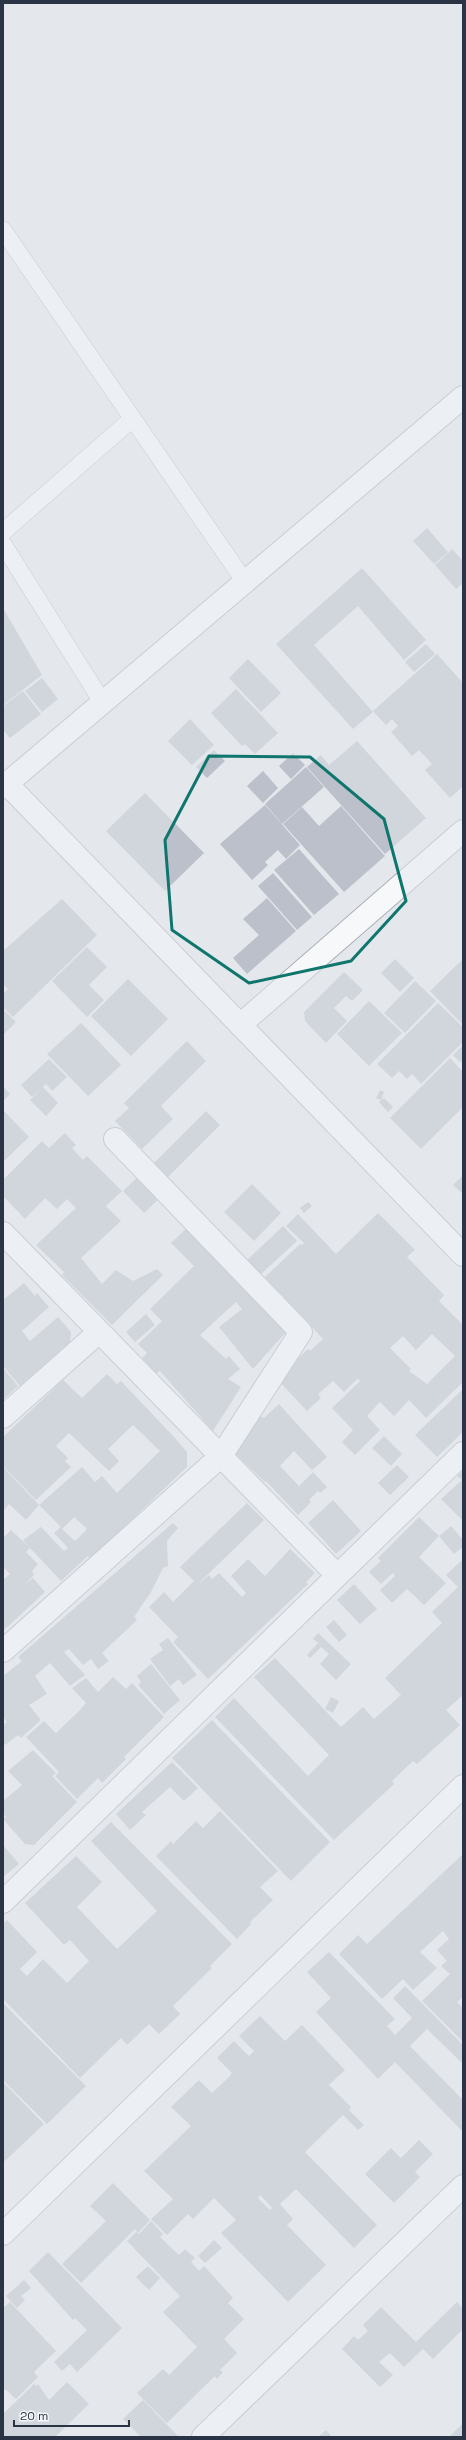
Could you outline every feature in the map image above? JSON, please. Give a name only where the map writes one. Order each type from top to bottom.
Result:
[{"type":"street","points":[[463,397],[5,786],[240,1025],[463,1256]]},
{"type":"street","points":[[240,1025],[463,830]]},
{"type":"street","points":[[3,1651],[221,1456],[301,1332],[115,1139]]},
{"type":"street","points":[[3,1233],[337,1575]]},
{"type":"street","points":[[3,1417],[99,1332]]},
{"type":"street","points":[[3,1902],[463,1453]]},
{"type":"street","points":[[3,2234],[463,1786]]},
{"type":"street","points":[[203,2437],[463,2186]]},
{"type":"lane","points":[[3,230],[245,582]]},
{"type":"lane","points":[[3,532],[132,419]]},
{"type":"lane","points":[[3,544],[103,703]]},
{"type":"highlighted area","points":[[209,756],[310,757],[384,819],[406,901],[351,961],[249,983],[172,930],[165,840]]},
{"type":"building","points":[[427,528],[448,552],[434,564],[413,541]]},
{"type":"building","points":[[452,549],[463,561],[463,583],[456,589],[435,565]]},
{"type":"building","points":[[362,568],[426,640],[404,660],[358,606],[314,645],[373,712],[353,729],[276,644]]},
{"type":"building","points":[[3,608],[42,675],[3,705]]},
{"type":"building","points":[[426,644],[435,654],[414,672],[405,662]]},
{"type":"building","points":[[437,654],[463,683],[463,786],[450,798],[425,770],[432,764],[419,750],[412,756],[391,732],[398,726],[392,719],[386,725],[373,711]]},
{"type":"building","points":[[248,659],[281,693],[261,712],[229,678]]},
{"type":"building","points":[[42,678],[58,699],[42,712],[25,691]]},
{"type":"building","points":[[236,689],[278,733],[255,754],[245,744],[242,746],[211,713]]},
{"type":"building","points":[[23,691],[41,714],[10,738],[3,730],[3,706]]},
{"type":"building","points":[[190,719],[214,745],[192,765],[168,741]]},
{"type":"building","points":[[357,741],[426,818],[385,854],[307,767],[321,755],[329,765]]},
{"type":"building","points":[[214,750],[225,761],[207,778],[196,767]]},
{"type":"building","points":[[293,753],[305,765],[291,779],[279,766]]},
{"type":"building","points":[[306,767],[324,787],[282,824],[265,804]]},
{"type":"building","points":[[263,771],[278,788],[263,803],[247,786]]},
{"type":"building","points":[[145,793],[204,853],[165,891],[106,831]]},
{"type":"building","points":[[265,805],[300,845],[286,859],[278,850],[265,862],[268,865],[252,880],[220,844]]},
{"type":"building","points":[[341,806],[385,856],[344,892],[283,824],[302,807],[319,826]]},
{"type":"building","points":[[299,849],[339,894],[314,915],[274,870]]},
{"type":"building","points":[[273,873],[312,917],[297,930],[258,886]]},
{"type":"building","points":[[267,898],[296,931],[247,974],[233,958],[259,935],[243,919]]},
{"type":"building","points":[[62,899],[97,935],[13,1017],[3,1007],[3,994],[8,989],[4,985],[3,986],[3,951]]},
{"type":"building","points":[[87,947],[107,967],[89,985],[104,1000],[87,1017],[52,981]]},
{"type":"building","points":[[395,959],[414,978],[400,992],[381,973]]},
{"type":"building","points":[[463,959],[463,1025],[430,991]]},
{"type":"building","points":[[344,972],[363,990],[352,1001],[346,996],[334,1008],[347,1021],[326,1043],[305,1021],[304,1012]]},
{"type":"building","points":[[128,979],[168,1019],[131,1056],[91,1016]]},
{"type":"building","points":[[415,981],[436,1001],[405,1033],[384,1013]]},
{"type":"building","points":[[369,1001],[402,1033],[369,1066],[337,1034]]},
{"type":"building","points":[[438,1003],[463,1027],[463,1042],[421,1084],[412,1074],[407,1079],[399,1071],[392,1078],[377,1064]]},
{"type":"building","points":[[3,1009],[16,1022],[3,1035]]},
{"type":"building","points":[[81,1023],[121,1065],[88,1096],[47,1054]]},
{"type":"building","points":[[187,1041],[206,1061],[161,1106],[173,1119],[142,1149],[115,1121],[129,1108],[124,1103]]},
{"type":"building","points":[[463,1045],[463,1060],[460,1062],[453,1055]]},
{"type":"building","points":[[450,1058],[463,1072],[463,1107],[421,1149],[390,1118]]},
{"type":"building","points":[[49,1059],[67,1077],[52,1091],[46,1084],[43,1087],[58,1103],[46,1116],[30,1100],[40,1090],[32,1097],[21,1085]]},
{"type":"building","points":[[3,1086],[10,1094],[3,1101]]},
{"type":"building","points":[[380,1090],[384,1092],[381,1100],[376,1098]]},
{"type":"building","points":[[384,1098],[393,1107],[388,1112],[379,1102]]},
{"type":"building","points":[[3,1110],[29,1137],[3,1162]]},
{"type":"building","points":[[206,1111],[220,1125],[168,1177],[154,1163]]},
{"type":"building","points":[[65,1133],[76,1145],[72,1148],[83,1160],[87,1156],[122,1191],[106,1206],[121,1221],[81,1258],[102,1284],[116,1270],[133,1281],[157,1269],[163,1275],[112,1325],[62,1275],[64,1272],[36,1245],[76,1208],[67,1199],[57,1209],[45,1198],[25,1219],[3,1196],[3,1180],[42,1141],[49,1148]]},
{"type":"building","points":[[144,1171],[165,1193],[144,1213],[123,1191]]},
{"type":"building","points":[[463,1175],[463,1194],[453,1185]]},
{"type":"building","points":[[252,1184],[281,1213],[254,1241],[224,1212]]},
{"type":"building","points":[[308,1202],[312,1206],[304,1213],[300,1208]]},
{"type":"building","points":[[378,1213],[415,1250],[407,1257],[444,1295],[439,1301],[463,1325],[463,1382],[426,1418],[409,1400],[394,1416],[380,1402],[367,1416],[380,1430],[355,1455],[342,1442],[353,1430],[332,1408],[360,1381],[358,1379],[355,1381],[344,1392],[333,1381],[318,1394],[321,1398],[307,1411],[277,1379],[308,1349],[310,1351],[323,1339],[265,1277],[300,1244],[302,1245],[304,1243],[286,1226],[298,1214],[336,1254]],"holes":[[[432,1334],[455,1356],[427,1384],[409,1371],[411,1369],[390,1348],[403,1336],[416,1350]]]},
{"type":"building","points":[[189,1226],[287,1331],[253,1369],[219,1327],[242,1309],[236,1302],[200,1335],[226,1359],[229,1356],[240,1369],[228,1379],[241,1387],[213,1431],[160,1371],[156,1373],[142,1358],[147,1353],[138,1344],[162,1321],[150,1309],[194,1266],[171,1243]]},
{"type":"building","points":[[283,1226],[297,1241],[260,1275],[247,1260]]},
{"type":"building","points":[[24,1283],[35,1296],[37,1293],[49,1307],[22,1331],[30,1341],[58,1317],[71,1332],[70,1342],[20,1386],[3,1366],[3,1300]]},
{"type":"building","points":[[146,1314],[155,1325],[135,1342],[126,1332]]},
{"type":"building","points":[[3,1368],[18,1386],[3,1400]]},
{"type":"building","points":[[107,1374],[117,1384],[121,1381],[187,1452],[187,1467],[103,1547],[89,1558],[88,1556],[61,1581],[30,1548],[26,1552],[38,1564],[32,1571],[34,1575],[23,1586],[33,1578],[45,1592],[3,1631],[3,1580],[10,1574],[3,1567],[3,1538],[11,1530],[29,1547],[23,1540],[41,1527],[64,1551],[68,1548],[54,1533],[61,1527],[39,1505],[82,1467],[95,1482],[102,1476],[117,1493],[160,1451],[133,1425],[108,1449],[119,1461],[109,1471],[69,1433],[56,1446],[68,1458],[65,1461],[71,1467],[36,1500],[3,1466],[3,1437],[63,1380],[82,1398]],"holes":[[[74,1517],[87,1529],[75,1541],[62,1529]]]},
{"type":"building","points":[[463,1389],[463,1432],[437,1457],[415,1435]]},
{"type":"building","points":[[279,1404],[327,1457],[312,1470],[294,1451],[280,1466],[299,1486],[313,1472],[327,1487],[320,1493],[318,1491],[309,1500],[311,1502],[298,1515],[266,1481],[265,1482],[230,1449],[260,1416],[264,1418]]},
{"type":"building","points":[[384,1436],[402,1454],[391,1466],[372,1448]]},
{"type":"building","points":[[397,1465],[409,1477],[390,1495],[378,1483]]},
{"type":"building","points":[[3,1467],[39,1505],[26,1520],[9,1504],[3,1511]]},
{"type":"building","points":[[463,1471],[463,1521],[441,1499],[462,1480],[457,1476]]},
{"type":"building","points":[[333,1500],[361,1531],[336,1554],[308,1523]]},
{"type":"building","points":[[247,1503],[264,1520],[197,1585],[209,1575],[212,1579],[219,1573],[242,1597],[246,1593],[231,1576],[248,1559],[265,1576],[290,1549],[315,1573],[306,1582],[308,1584],[208,1679],[173,1642],[178,1637],[149,1607],[164,1592],[173,1602],[194,1581],[180,1567]]},
{"type":"building","points":[[419,1517],[439,1536],[419,1557],[446,1583],[424,1605],[407,1589],[392,1603],[380,1590],[395,1576],[393,1573],[381,1584],[369,1572],[381,1561],[378,1558]]},
{"type":"building","points":[[173,1523],[178,1528],[167,1541],[168,1566],[163,1568],[151,1592],[134,1617],[137,1620],[102,1653],[109,1661],[98,1669],[91,1659],[83,1665],[69,1649],[64,1652],[85,1675],[70,1686],[50,1663],[35,1676],[47,1694],[29,1705],[41,1720],[21,1738],[18,1735],[5,1745],[3,1743],[3,1725],[7,1722],[3,1717],[3,1676],[22,1661],[18,1657]]},
{"type":"building","points":[[451,1526],[463,1540],[463,1547],[454,1554],[439,1536]]},
{"type":"building","points":[[463,1559],[463,1695],[446,1710],[460,1725],[417,1764],[413,1761],[392,1781],[394,1784],[334,1840],[215,1717],[234,1698],[308,1776],[329,1755],[254,1677],[275,1658],[341,1727],[363,1707],[374,1719],[401,1695],[385,1678],[442,1623],[432,1612],[458,1587],[446,1575]]},
{"type":"building","points":[[354,1584],[377,1609],[360,1624],[337,1600]]},
{"type":"building","points":[[334,1620],[347,1635],[339,1642],[326,1627]]},
{"type":"building","points":[[318,1633],[351,1664],[336,1680],[320,1664],[329,1654],[321,1647],[310,1658],[307,1655],[318,1643],[313,1639]]},
{"type":"building","points":[[168,1638],[197,1675],[183,1685],[179,1679],[170,1686],[150,1659],[163,1650],[159,1644]]},
{"type":"building","points":[[151,1664],[180,1700],[164,1714],[138,1685],[141,1682],[137,1676]]},
{"type":"building","points":[[113,1677],[126,1689],[132,1683],[164,1717],[124,1757],[126,1759],[102,1783],[98,1778],[77,1799],[55,1776],[59,1772],[26,1737],[44,1721],[56,1733],[79,1711],[86,1703],[72,1688],[86,1678],[98,1692]]},
{"type":"building","points":[[331,1697],[339,1701],[333,1713],[325,1709]]},
{"type":"building","points":[[212,1720],[330,1842],[291,1881],[172,1758]]},
{"type":"building","points":[[33,1750],[56,1773],[52,1776],[77,1802],[34,1845],[25,1844],[3,1819],[6,1817],[3,1813],[3,1801],[22,1785],[8,1771]]},
{"type":"building","points":[[172,1762],[198,1788],[184,1801],[170,1787],[142,1812],[146,1815],[130,1830],[116,1814]]},
{"type":"building","points":[[220,1811],[278,1871],[260,1887],[273,1900],[250,1922],[251,1924],[237,1939],[156,1856],[171,1841],[173,1844],[196,1821],[203,1828]]},
{"type":"building","points":[[111,1822],[232,1944],[210,1966],[212,1968],[173,2006],[180,2014],[159,2034],[149,2024],[127,2045],[121,2038],[80,2078],[3,1999],[3,1924],[7,1920],[37,1952],[20,1969],[27,1976],[43,1959],[67,1983],[89,1961],[70,1940],[64,1945],[25,1903],[76,1856],[102,1882],[77,1907],[117,1949],[157,1911],[91,1841]]},
{"type":"building","points":[[3,1845],[19,1864],[3,1877]]},
{"type":"building","points":[[463,1854],[463,1997],[457,2002],[463,2008],[463,2042],[422,2001],[450,1974],[441,1966],[447,1961],[437,1950],[449,1939],[443,1931],[420,1952],[437,1968],[413,1990],[403,1979],[382,1999],[339,1954],[358,1935],[367,1944]]},
{"type":"building","points":[[329,1952],[395,2019],[387,2026],[395,2035],[412,2018],[393,1998],[405,1986],[463,2045],[463,2060],[461,2062],[427,2029],[410,2046],[463,2100],[463,2132],[395,2062],[378,2079],[316,2012],[331,1998],[307,1972]]},
{"type":"building","points":[[3,2003],[86,2086],[47,2124],[3,2080]]},
{"type":"building","points":[[260,2016],[285,2041],[302,2025],[345,2070],[329,2085],[351,2107],[349,2110],[364,2125],[358,2130],[343,2115],[305,2152],[377,2225],[354,2248],[296,2189],[280,2204],[293,2219],[287,2225],[326,2265],[288,2302],[221,2233],[236,2220],[214,2198],[193,2219],[188,2214],[167,2235],[151,2219],[173,2199],[144,2171],[191,2126],[171,2107],[199,2080],[212,2093],[229,2077],[232,2073],[217,2058],[234,2041],[249,2056],[254,2051],[239,2036]],"holes":[[[260,2195],[272,2208],[270,2210],[258,2198]]]},
{"type":"building","points":[[3,2082],[44,2124],[5,2161],[3,2160]]},
{"type":"building","points":[[419,2140],[433,2154],[415,2172],[420,2177],[394,2203],[365,2174],[391,2148],[401,2158]]},
{"type":"building","points":[[113,2183],[150,2220],[138,2233],[135,2229],[81,2283],[62,2264],[106,2221],[90,2206]]},
{"type":"building","points":[[151,2221],[163,2234],[160,2237],[179,2255],[185,2249],[195,2258],[191,2262],[199,2271],[204,2266],[233,2298],[228,2303],[244,2319],[224,2339],[237,2353],[220,2370],[223,2372],[217,2379],[215,2376],[167,2423],[137,2393],[163,2369],[169,2375],[197,2347],[163,2312],[180,2296],[127,2241],[136,2232],[139,2234]]},
{"type":"building","points":[[214,2240],[222,2248],[205,2263],[198,2256]]},
{"type":"building","points":[[48,2252],[122,2328],[77,2372],[70,2364],[62,2371],[54,2362],[87,2330],[75,2318],[73,2320],[29,2271]]},
{"type":"building","points":[[148,2266],[160,2278],[149,2290],[136,2277]]},
{"type":"building","points":[[24,2280],[31,2288],[21,2296],[25,2300],[17,2308],[6,2296]]},
{"type":"building","points":[[10,2302],[56,2351],[34,2372],[38,2377],[16,2399],[5,2389],[3,2391],[3,2308]]},
{"type":"building","points":[[457,2302],[463,2309],[463,2329],[433,2359],[423,2349],[404,2367],[390,2353],[379,2362],[393,2375],[380,2387],[342,2349],[354,2336],[358,2340],[368,2331],[363,2325],[381,2307],[416,2342]]},
{"type":"building","points":[[67,2382],[89,2404],[55,2437],[3,2437],[3,2414],[34,2384],[36,2386],[38,2384],[49,2400]]},
{"type":"building","points":[[143,2400],[179,2437],[141,2437],[123,2419]]},
{"type":"building","points":[[463,2423],[463,2437],[449,2437]]},
{"type":"building","points":[[326,2430],[332,2437],[318,2437]]}]
